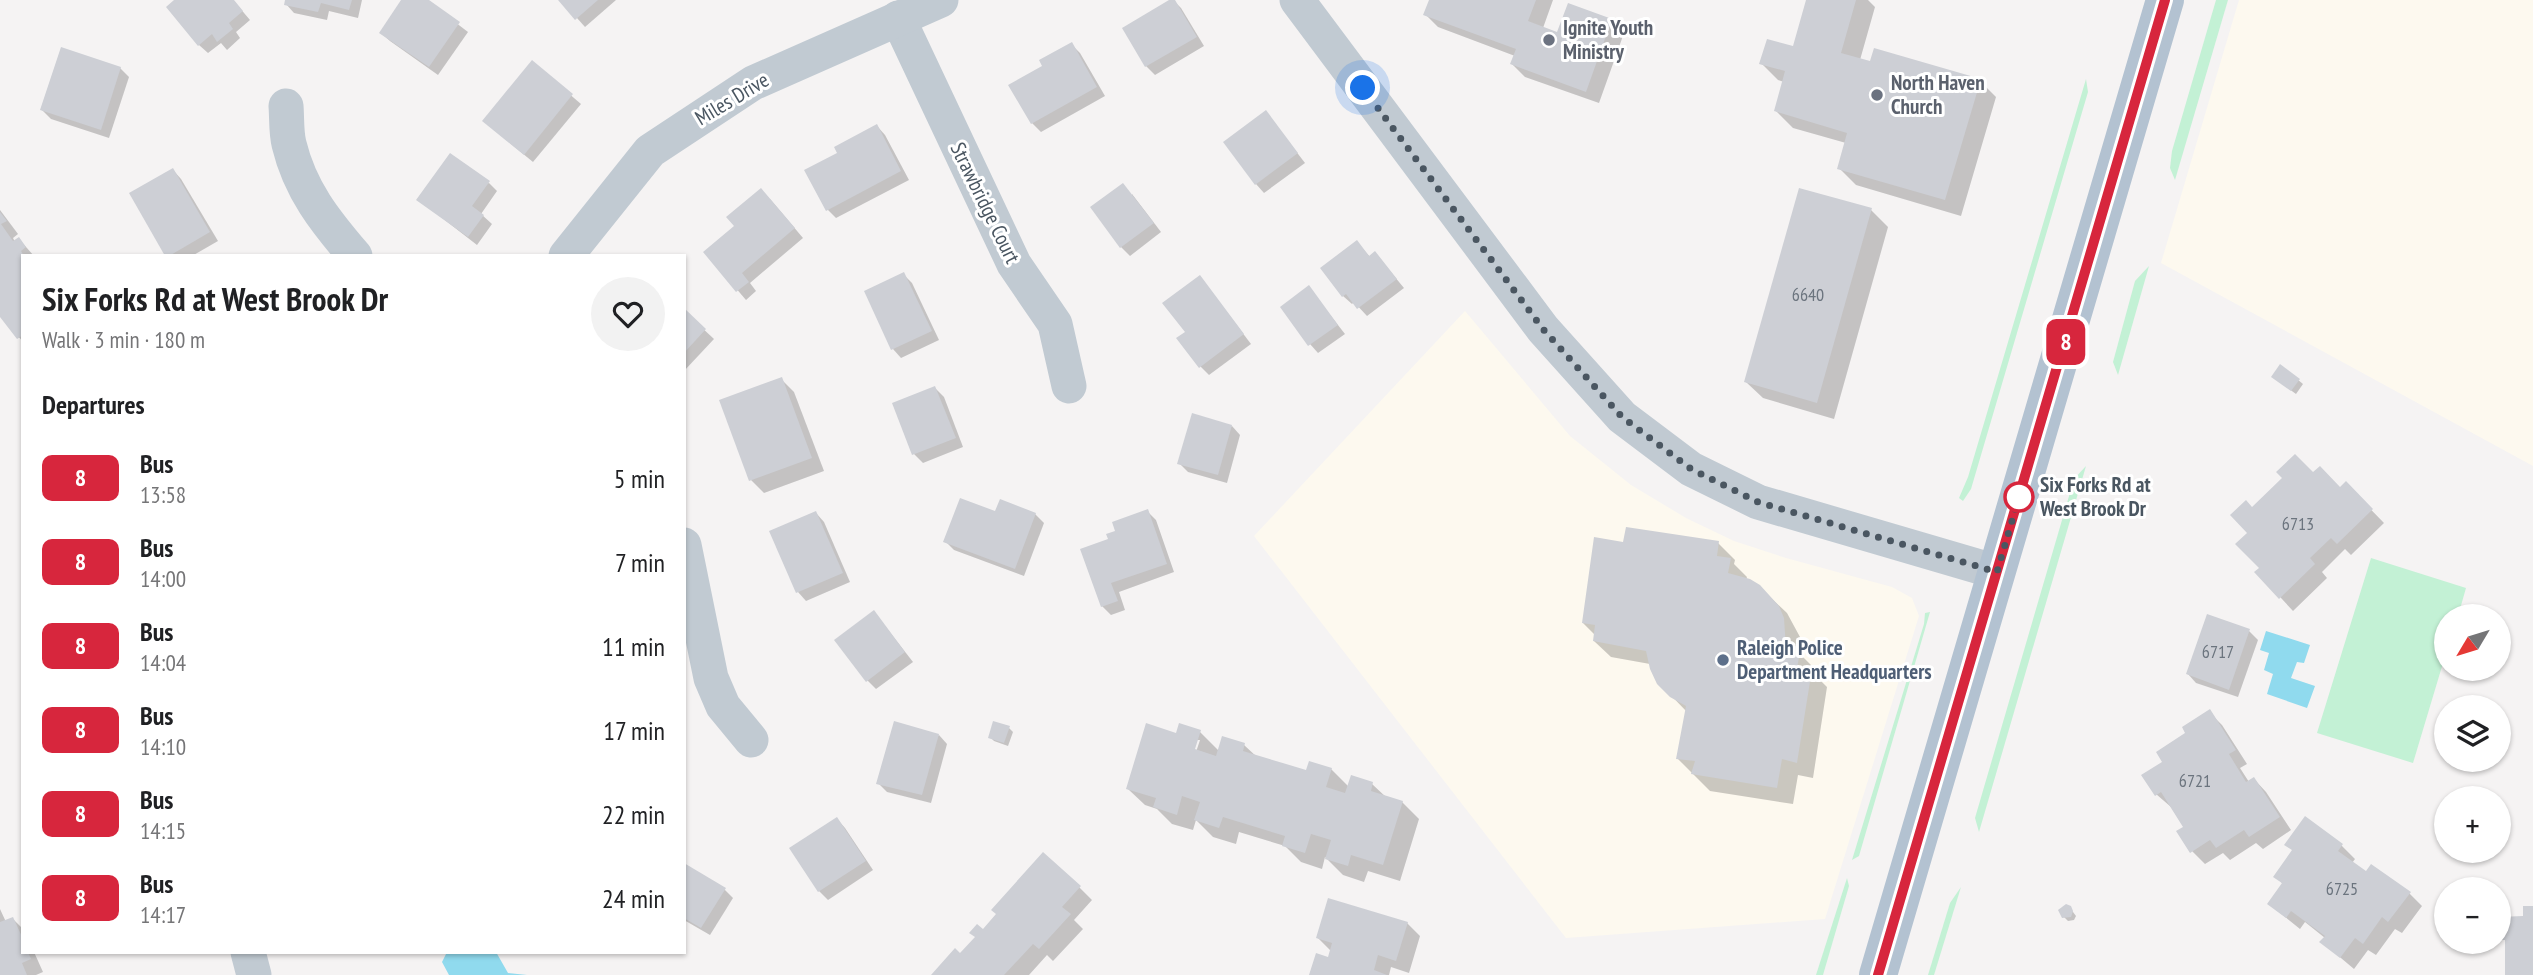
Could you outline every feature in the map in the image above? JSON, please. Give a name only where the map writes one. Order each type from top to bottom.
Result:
[{"type":"main road","points":[[1878,975],[2165,0]]},
{"type":"street","name":"Miles Drive","points":[[568,254],[650,151],[753,83],[940,0]]},
{"type":"street","points":[[1297,0],[1543,329],[1622,417],[1691,469],[1758,502],[1997,572]]},
{"type":"street","name":"Strawbridge Court","points":[[898,18],[1014,264],[1055,324],[1069,386]]},
{"type":"street","points":[[286,106],[288,142],[302,185],[327,223],[353,254]]},
{"type":"street","points":[[686,555],[711,678],[723,706],[751,740]]},
{"type":"street","points":[[249,954],[254,975]]},
{"type":"shaded area","points":[[2239,0],[2533,0],[2533,466],[2161,263]]},
{"type":"shaded area","points":[[1465,311],[1570,436],[1631,485],[1686,518],[1734,541],[1892,587],[1912,598],[1919,616],[1825,919],[1566,938],[1254,536]]},
{"type":"green space","points":[[2216,0],[2228,0],[2175,180],[2170,168],[2172,151]]},
{"type":"green space","points":[[2086,79],[2088,92],[1971,489],[1963,501],[1959,498],[1968,477]]},
{"type":"green space","points":[[2149,266],[2118,375],[2113,362],[2135,281]]},
{"type":"green space","points":[[2086,466],[1979,832],[1975,818],[2074,479]]},
{"type":"green space","points":[[2371,558],[2466,588],[2461,604],[2434,604],[2434,681],[2438,681],[2413,763],[2317,733]]},
{"type":"green space","points":[[1930,612],[1859,856],[1852,860],[1924,624],[1925,613]]},
{"type":"green space","points":[[1847,878],[1849,886],[1823,975],[1816,975]]},
{"type":"green space","points":[[1961,887],[1934,975],[1928,975],[1950,903]]},
{"type":"water","points":[[2266,631],[2310,645],[2304,663],[2297,662],[2291,678],[2315,686],[2307,708],[2267,694],[2273,674],[2264,670],[2269,653],[2260,650]]},
{"type":"water","points":[[446,954],[497,954],[508,973],[527,975],[449,975],[442,962]]},
{"type":"building","points":[[174,0],[234,0],[243,11],[229,23],[233,29],[217,42],[212,34],[198,46],[166,7]]},
{"type":"building","points":[[285,0],[352,0],[349,10],[321,3],[318,12],[284,5]]},
{"type":"building","points":[[401,0],[429,0],[460,22],[429,67],[379,33]]},
{"type":"building","points":[[558,0],[598,0],[575,20]]},
{"type":"building","points":[[1169,0],[1175,0],[1197,37],[1145,67],[1122,28]]},
{"type":"building","name":"Ignite Youth Ministry","points":[[1429,0],[1536,0],[1528,21],[1557,32],[1568,3],[1612,19],[1586,92],[1510,64],[1516,49],[1423,15]]},
{"type":"building","name":"North Haven Church","points":[[1806,0],[1856,0],[1841,53],[1870,61],[1874,48],[1981,79],[1945,200],[1837,169],[1847,133],[1774,111],[1785,71],[1759,64],[1767,39],[1793,46]]},
{"type":"building","points":[[1072,42],[1097,87],[1031,124],[1008,85],[1042,66],[1039,60]]},
{"type":"building","points":[[61,47],[121,67],[101,130],[40,110]]},
{"type":"building","points":[[532,60],[573,94],[524,155],[482,121]]},
{"type":"building","points":[[1266,110],[1298,153],[1255,185],[1223,142]]},
{"type":"building","points":[[877,124],[901,171],[826,211],[804,170],[837,153],[834,147]]},
{"type":"building","points":[[450,153],[490,181],[472,206],[484,215],[468,237],[416,200]]},
{"type":"building","points":[[173,168],[210,232],[172,254],[164,254],[129,193]]},
{"type":"building","points":[[1123,183],[1154,223],[1120,248],[1090,207]]},
{"type":"building","points":[[761,188],[795,228],[742,273],[749,282],[736,292],[703,252],[734,226],[726,217]]},
{"type":"building","points":[[1799,188],[1872,208],[1817,403],[1744,382]]},
{"type":"building","points":[[0,212],[7,221],[1,224],[13,241],[19,237],[26,247],[21,251],[21,336],[17,339],[0,317]]},
{"type":"building","points":[[1357,240],[1369,256],[1375,251],[1397,279],[1357,309],[1346,294],[1342,297],[1320,268]]},
{"type":"building","points":[[904,272],[932,331],[891,350],[864,291]]},
{"type":"building","points":[[1200,275],[1244,334],[1199,368],[1176,338],[1185,332],[1162,303]]},
{"type":"building","points":[[1309,285],[1338,325],[1308,346],[1280,307]]},
{"type":"building","points":[[686,310],[706,329],[686,351]]},
{"type":"building","points":[[2280,364],[2300,379],[2291,391],[2271,377]]},
{"type":"building","points":[[782,377],[812,458],[749,481],[719,400]]},
{"type":"building","points":[[935,386],[956,438],[912,455],[892,403]]},
{"type":"building","points":[[1192,413],[1232,425],[1218,475],[1177,464]]},
{"type":"building","points":[[2295,454],[2313,472],[2320,466],[2340,487],[2346,481],[2373,509],[2337,544],[2331,538],[2310,558],[2315,564],[2279,599],[2254,572],[2259,568],[2235,544],[2247,533],[2230,515],[2246,500],[2252,507],[2282,478],[2276,472]]},
{"type":"building","points":[[960,498],[995,511],[1000,499],[1036,513],[1015,569],[943,542]]},
{"type":"building","points":[[1148,509],[1167,564],[1111,583],[1118,601],[1101,607],[1080,549],[1108,539],[1106,534],[1115,531],[1112,522]]},
{"type":"building","points":[[816,511],[843,573],[796,593],[769,531]]},
{"type":"building","name":"Raleigh Police Department Headquarters","points":[[1626,527],[1719,541],[1717,556],[1731,558],[1728,573],[1750,579],[1760,585],[1779,606],[1784,618],[1786,649],[1800,652],[1797,668],[1812,669],[1797,763],[1782,759],[1777,788],[1691,774],[1695,761],[1676,759],[1686,706],[1670,697],[1657,684],[1646,651],[1593,641],[1595,625],[1582,623],[1594,537],[1623,542]]},
{"type":"building","points":[[874,610],[905,652],[866,682],[834,640]]},
{"type":"building","points":[[2207,614],[2250,629],[2229,690],[2186,674]]},
{"type":"building","points":[[2210,709],[2236,750],[2229,754],[2246,782],[2254,777],[2280,817],[2249,837],[2244,830],[2216,848],[2210,840],[2190,853],[2176,831],[2183,827],[2161,792],[2155,796],[2141,775],[2162,762],[2156,752],[2185,733],[2182,727]]},
{"type":"building","points":[[894,721],[939,734],[922,795],[876,784]]},
{"type":"building","points":[[993,721],[1010,726],[1004,743],[988,738]]},
{"type":"building","points":[[1146,723],[1176,733],[1179,723],[1201,730],[1195,749],[1216,756],[1222,736],[1245,743],[1243,751],[1306,770],[1309,761],[1332,768],[1326,787],[1345,793],[1351,775],[1373,782],[1371,791],[1403,801],[1383,865],[1351,855],[1348,866],[1325,859],[1331,840],[1311,834],[1305,853],[1282,846],[1285,836],[1223,817],[1219,828],[1194,820],[1200,802],[1182,796],[1177,815],[1153,807],[1156,798],[1126,789]]},
{"type":"building","points":[[2305,816],[2343,844],[2338,851],[2366,871],[2371,864],[2411,892],[2388,922],[2382,917],[2363,944],[2355,938],[2340,958],[2319,942],[2325,936],[2291,911],[2286,918],[2267,904],[2282,883],[2273,877],[2292,850],[2284,845]]},
{"type":"building","points":[[837,817],[866,861],[818,892],[789,848]]},
{"type":"building","points":[[1043,852],[1081,886],[1062,907],[1071,914],[1039,949],[1033,944],[1004,975],[931,975],[955,948],[960,953],[975,937],[969,933],[977,924],[983,929],[996,914],[991,910]]},
{"type":"building","points":[[686,864],[726,888],[701,928],[686,919]]},
{"type":"building","points":[[1328,898],[1408,922],[1396,961],[1378,955],[1374,970],[1387,975],[1309,975],[1316,953],[1328,957],[1332,943],[1316,938]]},
{"type":"building","points":[[2066,904],[2071,906],[2073,911],[2071,917],[2062,918],[2058,910]]},
{"type":"building","points":[[2523,906],[2533,906],[2533,975],[2505,975],[2505,954],[2511,954],[2511,916],[2523,916]]},
{"type":"building","points":[[13,917],[21,935],[21,954],[29,954],[31,959],[22,963],[27,975],[0,975],[0,922]]},
{"type":"bus line","name":"8","points":[[1878,975],[2071,327],[2165,0]]},
{"type":"place","name":"Ignite Youth Ministry","points":[[1549,40]]},
{"type":"place","name":"North Haven Church","points":[[1877,95]]},
{"type":"place","name":"Six Forks Rd at West Brook Dr","points":[[2019,497]]},
{"type":"place","name":"Raleigh Police Department Headquarters","points":[[1723,660]]},
{"type":"route","points":[[1363,88],[1543,329],[1622,417],[1691,469],[1758,502],[1997,572],[2019,497]]}]
